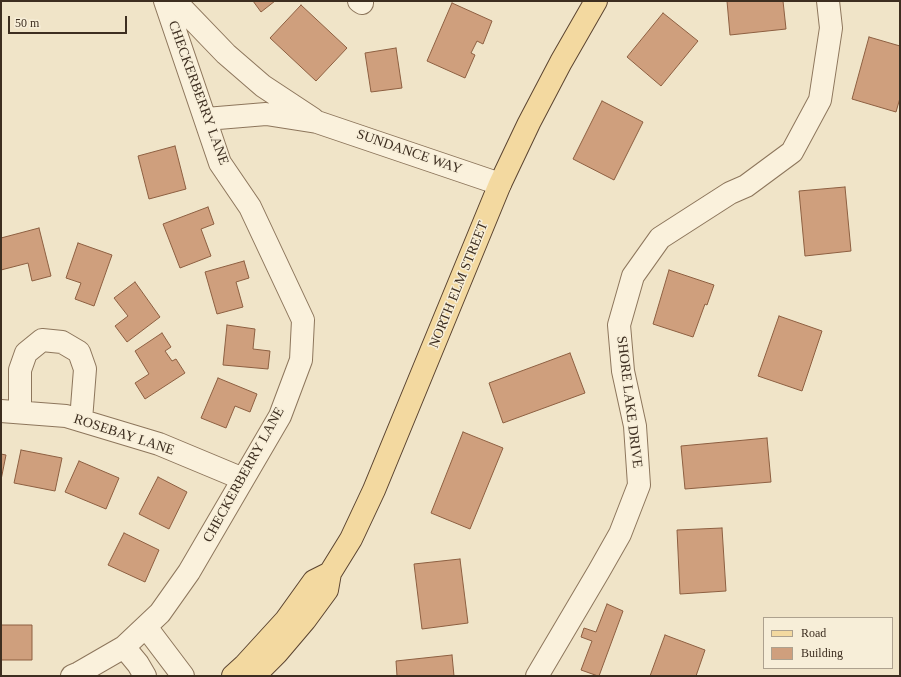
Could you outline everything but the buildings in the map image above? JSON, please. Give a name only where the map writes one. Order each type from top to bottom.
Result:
[{"type":"main road","name":"NORTH ELM STREET","points":[[254,676],[277,653],[305,620],[327,590],[330,573],[351,539],[374,490],[500,184],[529,123],[561,62],[596,1]]},
{"type":"main road","name":"NORTH ELM STREET","points":[[233,676],[286,620],[314,581],[330,573]]},
{"type":"street","name":"CHECKERBERRY LANE","points":[[72,676],[79,674],[124,647],[160,613],[190,572],[242,479],[280,416],[301,360],[303,320],[250,207],[220,163],[165,1]]},
{"type":"street","name":"SUNDANCE WAY","points":[[175,1],[226,54],[263,86],[317,122]]},
{"type":"street","name":"SHORE LAKE DRIVE","points":[[536,676],[620,534],[639,485],[635,426],[624,371],[619,325],[633,276],[660,238],[730,193],[746,186],[792,152],[820,100],[831,28],[828,1]]},
{"type":"street","name":"SUNDANCE WAY","points":[[206,119],[266,114],[317,122],[500,184]]},
{"type":"street","points":[[11,412],[20,370],[26,353],[42,340],[62,342],[79,352],[85,369],[81,420]]},
{"type":"street","name":"ROSEBAY LANE","points":[[11,412],[66,416],[81,420],[160,444],[242,479]]},
{"type":"street","points":[[146,627],[183,676]]},
{"type":"street","points":[[124,647],[138,664],[145,676]]}]
